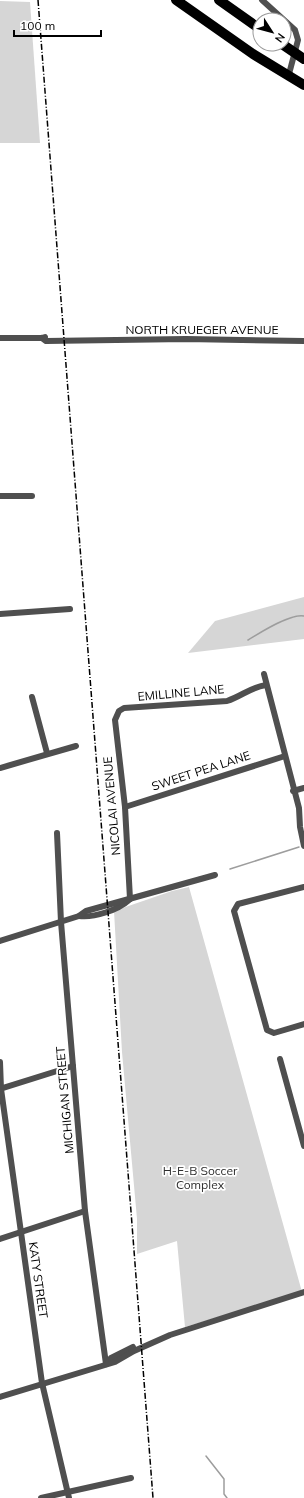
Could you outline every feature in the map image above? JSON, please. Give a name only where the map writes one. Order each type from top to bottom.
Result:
[{"type":"main road","points":[[176,0],[253,54],[304,84]]},
{"type":"main road","points":[[183,0],[220,31]]},
{"type":"main road","points":[[213,0],[234,11]]},
{"type":"main road","points":[[219,0],[252,23]]},
{"type":"main road","points":[[292,51],[304,59]]},
{"type":"street","points":[[262,0],[295,30],[298,40],[288,74]]},
{"type":"street","name":"NORTH KRUEGER AVENUE","points":[[0,338],[42,338],[46,336],[95,338],[100,340],[304,341]]},
{"type":"street","points":[[0,496],[32,496]]},
{"type":"street","points":[[0,614],[70,609]]},
{"type":"street","points":[[264,674],[293,791],[299,808],[300,827],[304,846]]},
{"type":"street","name":"EMILLINE LANE","points":[[119,711],[127,708],[227,701],[238,698],[250,689],[266,685]]},
{"type":"street","points":[[32,697],[47,753]]},
{"type":"street","name":"NICOLAI AVENUE","points":[[119,711],[115,720],[125,807],[130,899]]},
{"type":"street","points":[[0,768],[47,753],[76,746]]},
{"type":"street","name":"SWEET PEA LANE","points":[[125,807],[285,756]]},
{"type":"street","points":[[293,791],[304,788]]},
{"type":"street","name":"MICHIGAN STREET","points":[[57,832],[61,922],[85,1211],[106,1364]]},
{"type":"street","points":[[0,941],[79,916],[86,911],[215,875]]},
{"type":"street","points":[[304,887],[238,904],[234,911],[267,1030],[274,1033],[304,1024]]},
{"type":"street","points":[[280,1059],[304,1146]]},
{"type":"street","name":"KATY STREET","points":[[0,1062],[0,1089],[42,1384],[68,1495]]},
{"type":"street","points":[[0,1089],[73,1066]]},
{"type":"street","points":[[0,1239],[85,1211]]},
{"type":"street","points":[[0,1397],[106,1364],[111,1358],[127,1350],[162,1336],[170,1335],[304,1292]]},
{"type":"street","points":[[41,1498],[68,1495],[131,1478]]},
{"type":"green space","points":[[0,1],[30,2],[40,143],[0,143]]},
{"type":"green space","points":[[304,597],[304,639],[188,653],[215,621]]},
{"type":"green space","name":"H-E-B Soccer Complex","points":[[189,887],[302,1292],[185,1327],[177,1241],[137,1254],[137,1219],[122,1052],[114,911],[172,891]]},
{"type":"waterway","points":[[248,640],[284,620],[292,617],[304,616]]},
{"type":"waterway","points":[[230,869],[299,847]]},
{"type":"waterway","points":[[206,1456],[224,1479],[224,1494],[227,1498]]},
{"type":"railway","points":[[38,0],[153,1498]]}]
